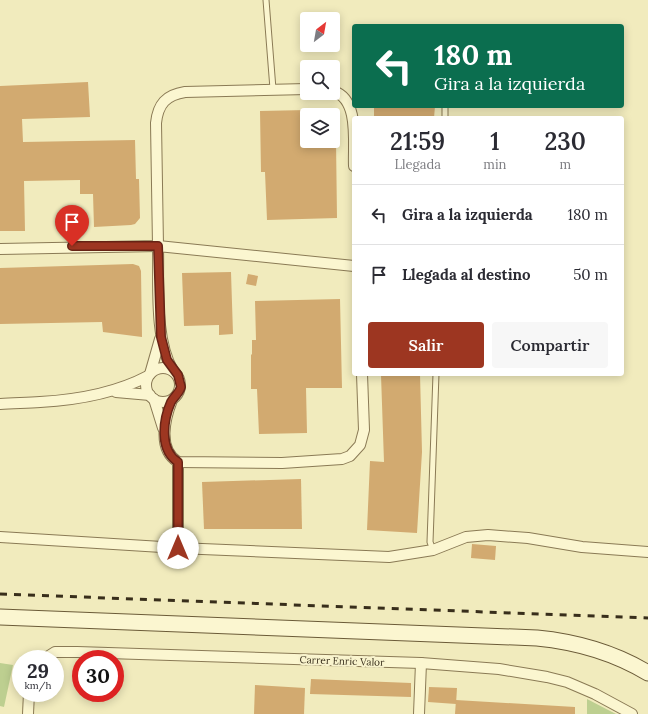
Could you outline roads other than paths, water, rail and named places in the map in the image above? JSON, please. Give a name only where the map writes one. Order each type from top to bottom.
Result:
[{"type":"main road","points":[[0,617],[550,640],[580,645],[606,652],[648,673]]},
{"type":"street","points":[[108,391],[152,397],[166,402],[177,396],[181,387],[180,381],[167,360],[161,337],[156,123],[157,115],[163,102],[172,95],[185,92],[300,89]]},
{"type":"street","points":[[340,94],[349,104],[352,116]]},
{"type":"street","points":[[0,249],[158,246],[352,266]]},
{"type":"street","points":[[161,337],[146,385],[164,430],[166,447],[173,459],[178,462],[282,463],[342,459],[350,456],[360,445],[364,430],[362,376]]},
{"type":"street","points":[[0,404],[57,400],[108,391],[134,384],[160,368],[174,371]]},
{"type":"street","points":[[164,430],[172,400]]},
{"type":"street","points":[[178,462],[178,548]]},
{"type":"street","points":[[0,537],[178,548],[389,557],[433,550],[466,537],[488,535],[528,538],[582,547],[648,552]]},
{"type":"street","name":"Carrer Enric Valor","points":[[64,652],[421,663],[499,669],[557,679],[595,694],[632,714]]},
{"type":"street","points":[[419,714],[421,663]]},
{"type":"street","points":[[28,714],[29,702]]},
{"type":"lane","points":[[266,0],[273,89]]},
{"type":"lane","points":[[433,550],[430,542],[436,376]]},
{"type":"railway","points":[[0,594],[648,618]]}]
